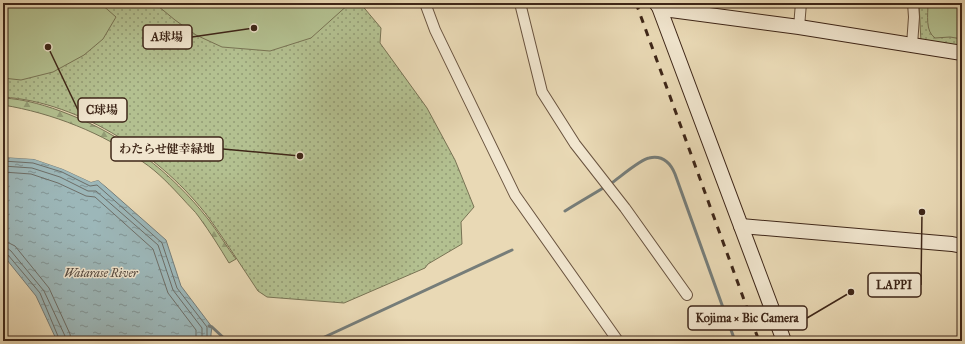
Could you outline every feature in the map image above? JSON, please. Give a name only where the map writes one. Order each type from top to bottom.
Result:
[{"type":"street","points":[[425,3],[435,30],[515,195],[618,341]]},
{"type":"street","points":[[520,3],[542,92],[575,144],[625,208],[687,295]]},
{"type":"street","points":[[798,27],[801,3]]},
{"type":"street","points":[[912,45],[914,17],[913,3]]},
{"type":"street","points":[[657,5],[671,10],[798,27],[962,53]]},
{"type":"street","points":[[657,5],[784,341]]},
{"type":"street","points":[[741,226],[962,246]]},
{"type":"green space","points":[[3,3],[360,3],[381,28],[380,43],[427,108],[455,160],[474,207],[461,222],[462,244],[428,264],[425,268],[344,303],[267,297],[258,291],[209,218],[190,195],[144,154],[118,136],[90,121],[62,109],[32,101],[3,97]]},
{"type":"green space","points":[[3,3],[100,3],[116,17],[103,39],[84,55],[53,72],[21,80],[3,78]]},
{"type":"green space","points":[[160,3],[350,3],[311,38],[270,51],[222,47],[196,35],[158,6]]},
{"type":"green space","points":[[919,3],[962,3],[962,48],[921,42]]},
{"type":"green space","points":[[928,3],[962,3],[962,39],[950,37],[935,38],[932,35],[928,27]]},
{"type":"green space","points":[[3,98],[28,101],[60,111],[88,123],[127,144],[162,171],[194,202],[212,224],[236,259],[229,263],[196,212],[164,179],[143,162],[94,133],[40,113],[3,105]]},
{"type":"water","name":"Watarase River","points":[[3,157],[34,159],[63,169],[91,182],[98,180],[166,240],[181,286],[212,327],[211,341],[57,341],[36,296],[3,255]]},
{"type":"pier","points":[[3,155],[34,157],[64,167],[92,180],[98,178],[132,207],[98,180],[91,182],[63,169],[34,159],[3,157]]},
{"type":"waterway","points":[[565,211],[613,182],[645,159],[654,157],[665,160],[671,166],[675,174],[735,341]]},
{"type":"waterway","points":[[316,341],[512,250]]},
{"type":"waterway","points":[[209,326],[227,341]]},
{"type":"railway","points":[[636,3],[759,341]]},
{"type":"place","name":"A球場","points":[[254,28]]},
{"type":"place","name":"C球場","points":[[48,47]]},
{"type":"place","name":"わたらせ健幸緑地","points":[[300,156]]},
{"type":"place","name":"LAPPI","points":[[922,212]]},
{"type":"place","name":"Kojima × Bic Camera","points":[[851,292]]}]
